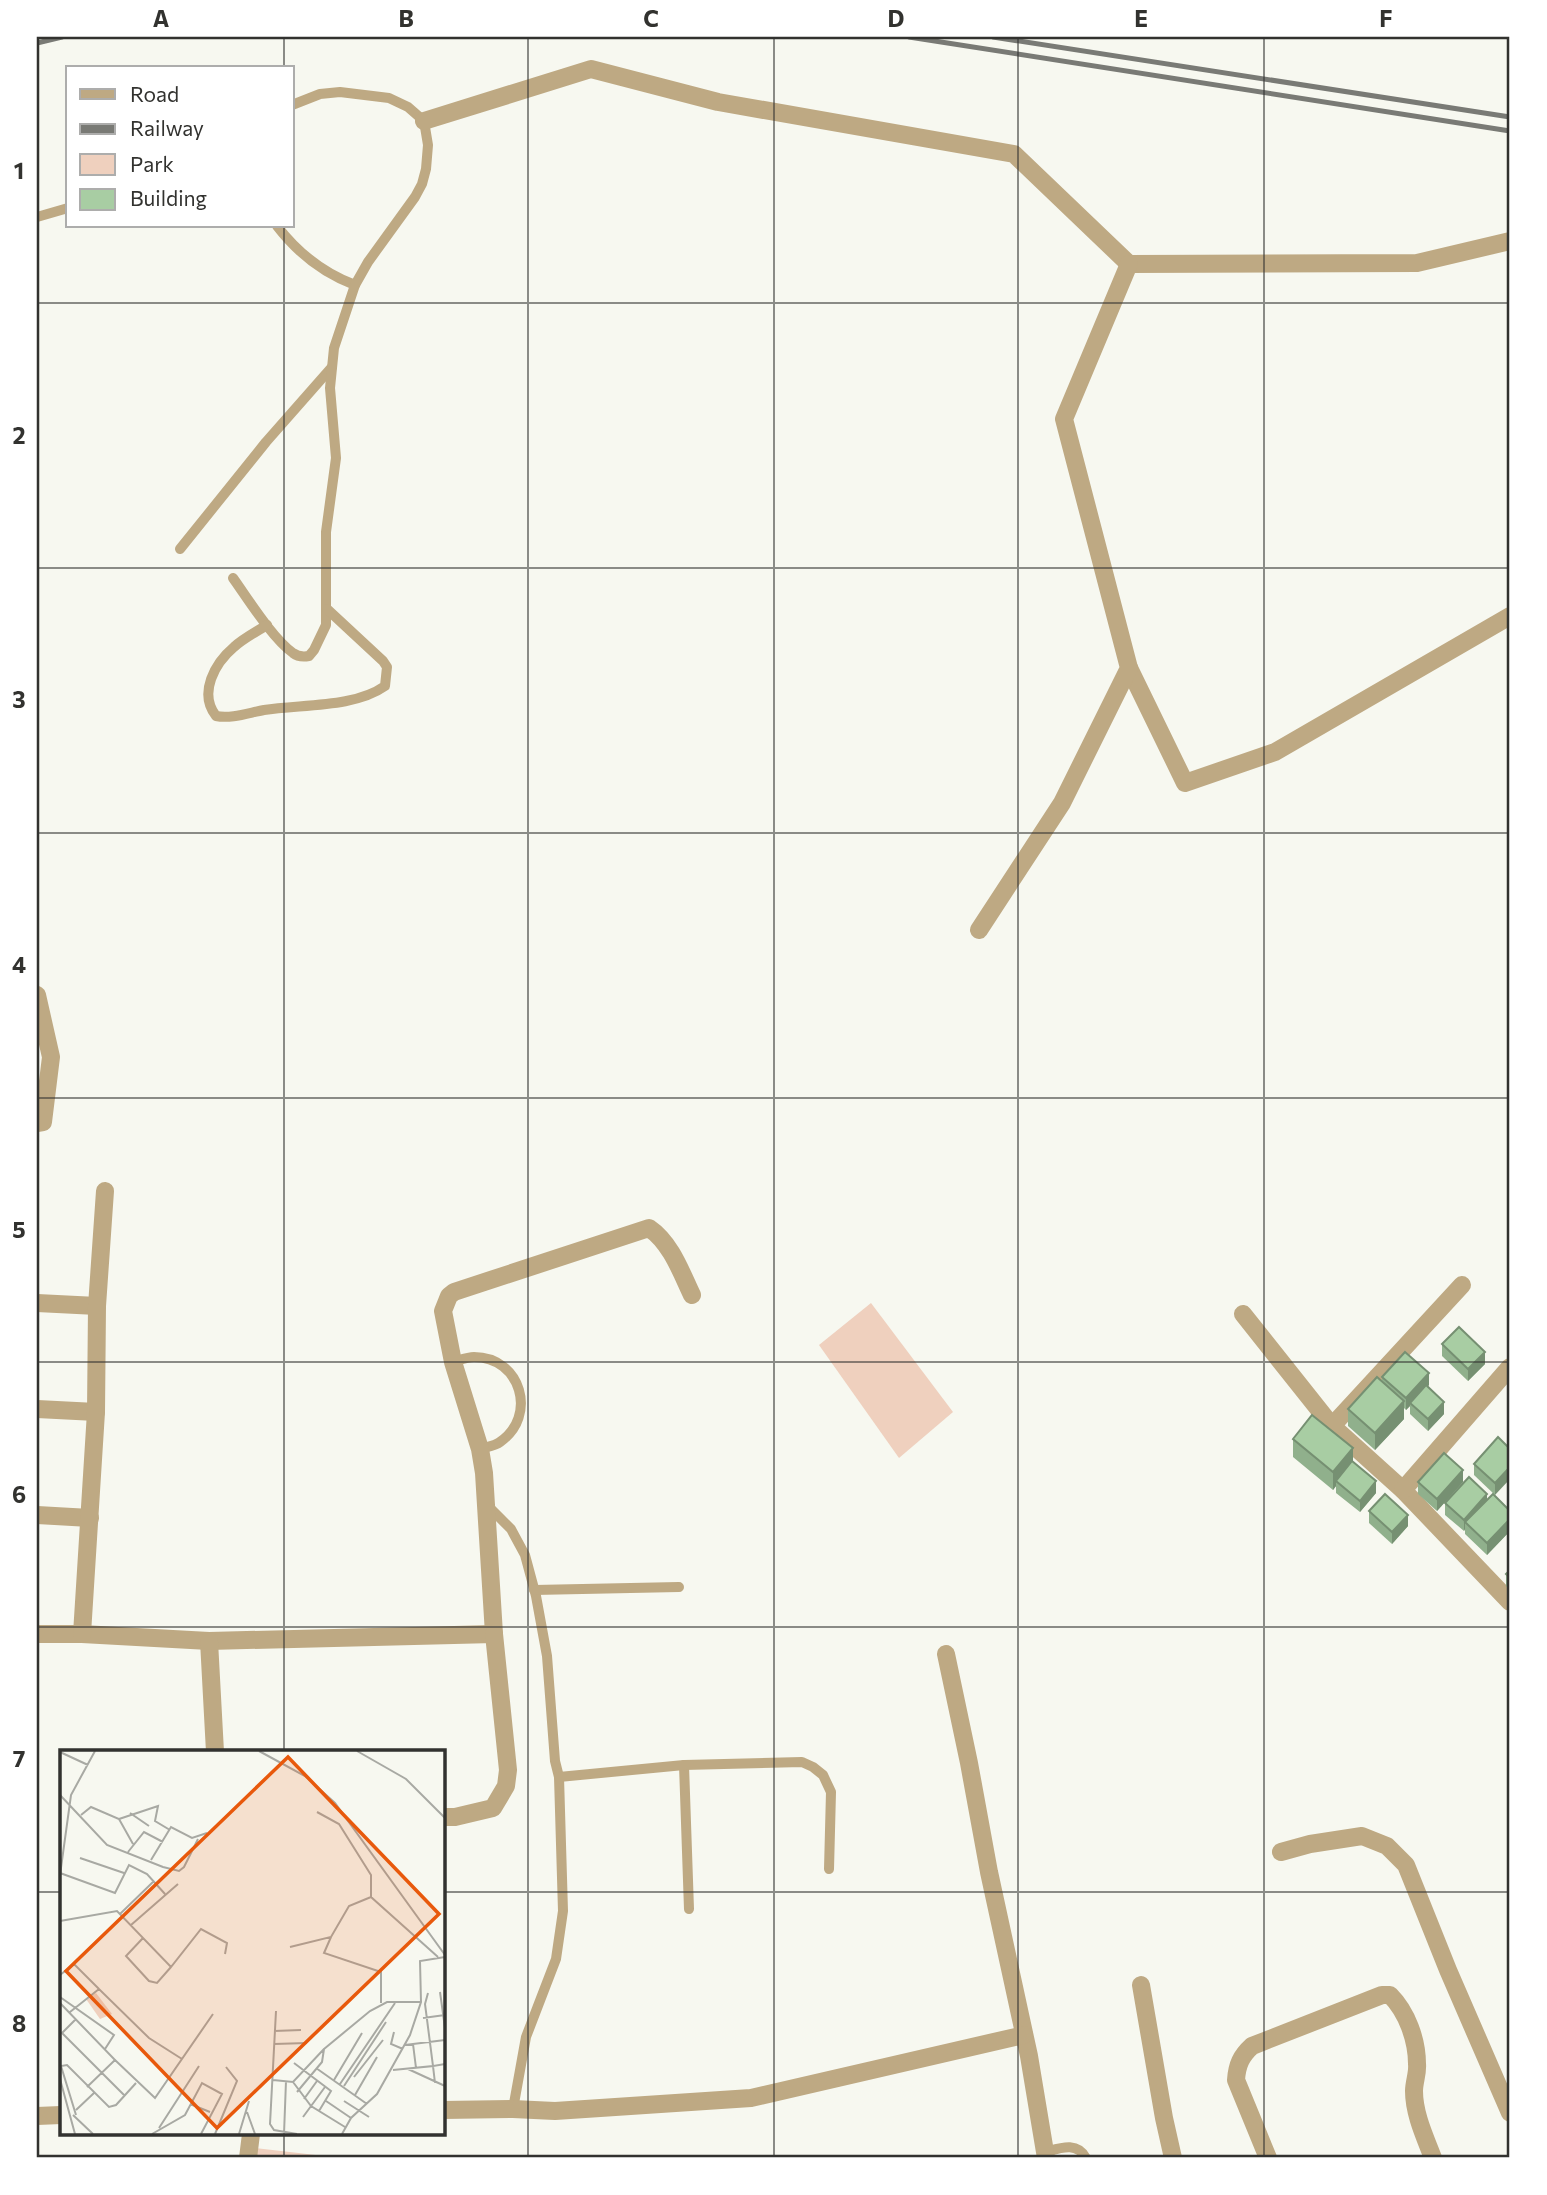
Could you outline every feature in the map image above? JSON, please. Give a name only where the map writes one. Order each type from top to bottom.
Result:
[{"type":"street","points":[[424,121],[591,69],[718,102],[1014,154],[1129,264],[1417,263],[1510,241]]},
{"type":"street","points":[[1129,264],[1064,419],[1129,668],[1185,783],[1275,752],[1510,615]]},
{"type":"street","points":[[979,930],[1062,803],[1129,668]]},
{"type":"street","points":[[37,995],[51,1057],[40,1122]]},
{"type":"street","points":[[82,1634],[96,1412],[97,1306],[105,1191]]},
{"type":"street","points":[[444,1817],[493,1808],[506,1786],[508,1770],[494,1634],[480,1449],[453,1362],[443,1311],[449,1296],[454,1292],[649,1228],[660,1235],[692,1295]]},
{"type":"street","points":[[1332,1426],[1462,1285]]},
{"type":"street","points":[[37,1303],[97,1306]]},
{"type":"street","points":[[1243,1314],[1332,1426],[1403,1490],[1510,1602]]},
{"type":"street","points":[[1403,1490],[1510,1367]]},
{"type":"street","points":[[37,1409],[96,1412]]},
{"type":"street","points":[[37,1515],[90,1518]]},
{"type":"street","points":[[37,1634],[209,1641],[494,1634]]},
{"type":"street","points":[[209,1641],[215,1750]]},
{"type":"street","points":[[946,1654],[1024,2035],[1045,2155]]},
{"type":"street","points":[[1281,1852],[1310,1844],[1362,1836],[1387,1846],[1406,1865],[1510,2113]]},
{"type":"street","points":[[1141,1985],[1173,2158]]},
{"type":"street","points":[[1268,2158],[1236,2080],[1237,2069],[1246,2052],[1252,2046],[1382,1995],[1390,1995],[1403,2011],[1416,2046],[1418,2066],[1414,2090],[1419,2121],[1430,2157]]},
{"type":"street","points":[[444,2110],[555,2111],[751,2098],[1024,2035]]},
{"type":"street","points":[[37,2116],[60,2115]]},
{"type":"street","points":[[248,2158],[251,2136]]},
{"type":"lane","points":[[233,578],[267,625],[292,653],[301,657],[309,656],[326,625],[326,532],[336,458],[330,388],[334,348],[355,285],[422,184],[426,169],[428,145],[424,121],[408,107],[389,99],[340,92],[320,94],[294,104]]},
{"type":"lane","points":[[37,217],[66,209]]},
{"type":"lane","points":[[279,228],[287,239],[322,269],[355,285]]},
{"type":"lane","points":[[180,549],[273,433],[332,367]]},
{"type":"lane","points":[[267,625],[229,652],[210,681],[206,694],[210,708],[216,716],[329,704],[376,693],[386,686],[387,667],[383,661],[327,609]]},
{"type":"lane","points":[[453,1362],[473,1357],[493,1360],[510,1371],[520,1389],[521,1409],[514,1429],[499,1443],[480,1449]]},
{"type":"lane","points":[[485,1503],[511,1530],[526,1555],[547,1656],[555,1761],[559,1777],[564,1910],[556,1959],[526,2037],[513,2109]]},
{"type":"lane","points":[[534,1590],[679,1587]]},
{"type":"lane","points":[[559,1777],[684,1765],[802,1762],[823,1775],[831,1792],[829,1869]]},
{"type":"lane","points":[[684,1765],[689,1909]]},
{"type":"lane","points":[[1045,2155],[1075,2147],[1081,2150],[1086,2158]]},
{"type":"green space","points":[[871,1303],[953,1412],[899,1458],[819,1345]]},
{"type":"green space","points":[[255,2148],[342,2158],[253,2158]]},
{"type":"building","points":[[1459,1327],[1485,1352],[1468,1369],[1442,1344]]},
{"type":"building","points":[[1405,1352],[1429,1373],[1406,1398],[1382,1377]]},
{"type":"building","points":[[1377,1377],[1404,1401],[1375,1433],[1348,1409]]},
{"type":"building","points":[[1426,1385],[1444,1402],[1428,1419],[1410,1403]]},
{"type":"building","points":[[1312,1415],[1353,1448],[1333,1472],[1293,1439]]},
{"type":"building","points":[[1498,1437],[1510,1449],[1510,1467],[1495,1483],[1474,1464]]},
{"type":"building","points":[[1444,1453],[1463,1470],[1437,1499],[1418,1482]]},
{"type":"building","points":[[1352,1461],[1376,1481],[1360,1501],[1336,1481]]},
{"type":"building","points":[[1469,1477],[1487,1494],[1464,1520],[1445,1503]]},
{"type":"building","points":[[1385,1494],[1408,1515],[1392,1532],[1369,1511]]},
{"type":"building","points":[[1493,1494],[1510,1511],[1510,1519],[1487,1543],[1465,1522]]},
{"type":"railway","points":[[37,43],[62,37]]},
{"type":"railway","points":[[909,37],[1510,131]]},
{"type":"railway","points":[[993,37],[1510,117]]}]
